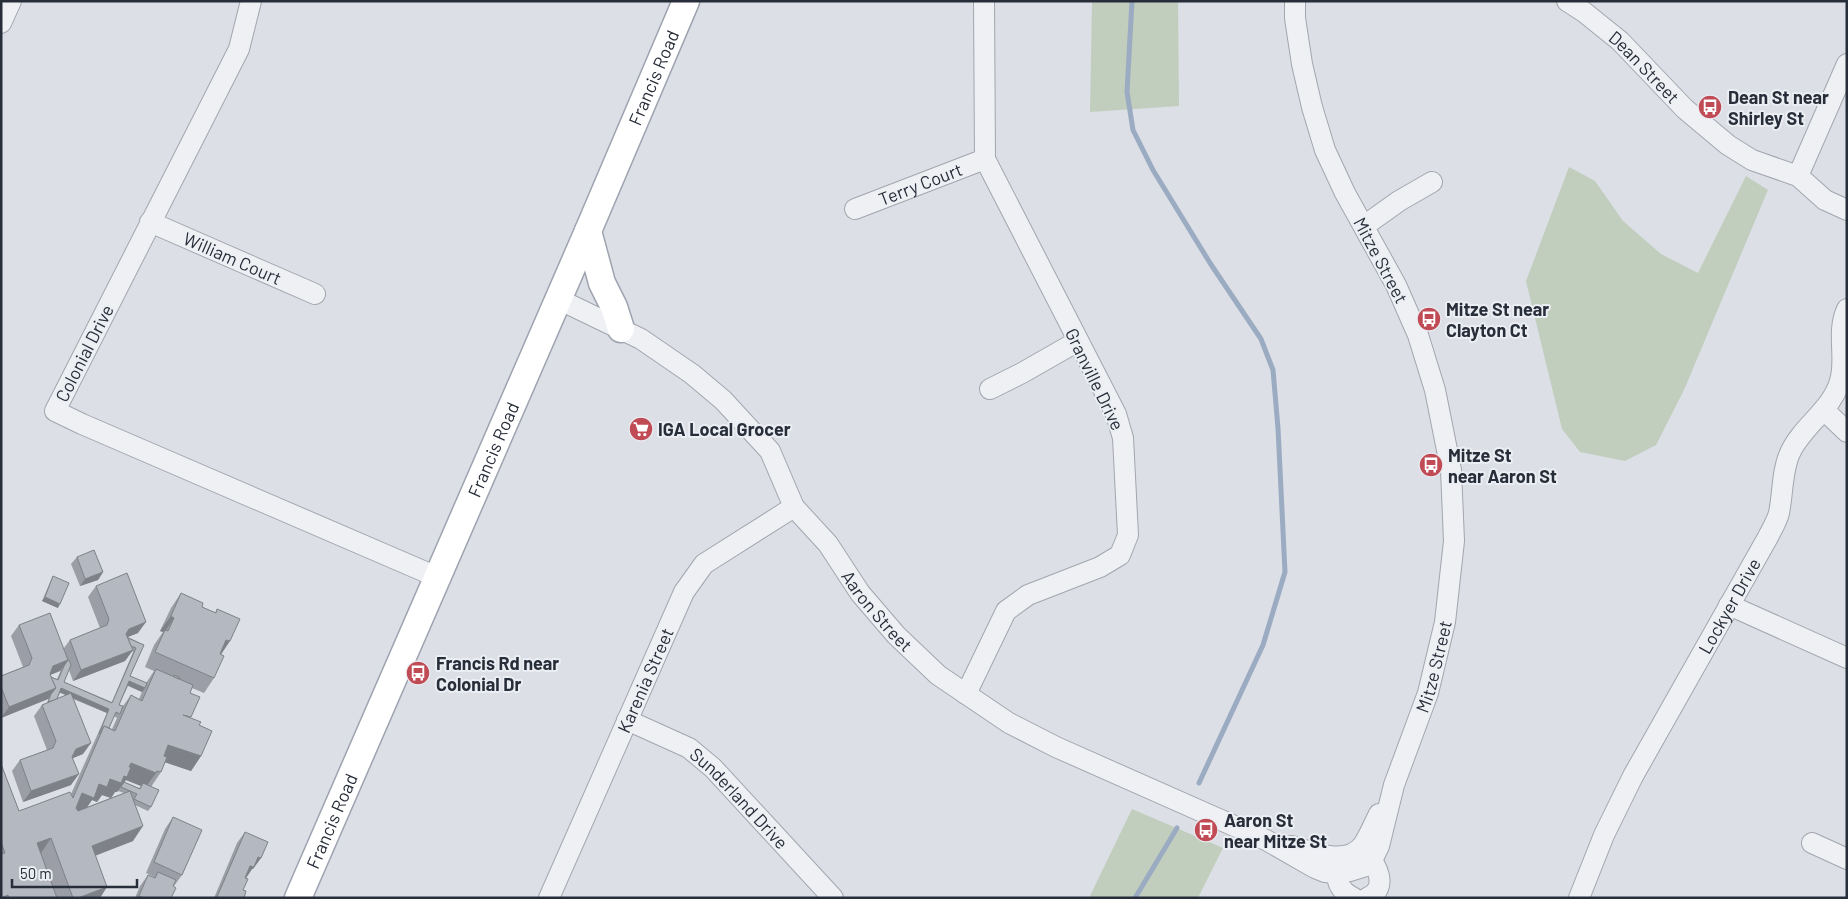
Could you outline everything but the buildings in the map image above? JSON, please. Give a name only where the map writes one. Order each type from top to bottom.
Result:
[{"type":"main road","name":"Francis Road","points":[[298,898],[686,1]]},
{"type":"main road","points":[[588,231],[602,282],[621,329]]},
{"type":"street","points":[[1,23],[11,1]]},
{"type":"street","name":"Colonial Drive","points":[[250,1],[239,49],[56,411],[82,424],[437,577]]},
{"type":"street","name":"Granville Drive","points":[[966,694],[1006,611],[1028,595],[1100,567],[1120,555],[1128,535],[1123,438],[1116,414],[985,159],[984,1]]},
{"type":"street","name":"Mitze Street","points":[[1295,1],[1295,18],[1302,64],[1326,150],[1345,193],[1396,285],[1418,335],[1435,390],[1450,470],[1454,541],[1445,622],[1428,693],[1394,785],[1379,846],[1352,860]]},
{"type":"street","name":"Dean Street","points":[[1567,1],[1620,41],[1685,108],[1728,145],[1752,160],[1798,176],[1825,200],[1847,210]]},
{"type":"street","points":[[1798,176],[1847,64]]},
{"type":"street","name":"Terry Court","points":[[855,209],[985,159]]},
{"type":"street","points":[[1364,226],[1399,201],[1432,182]]},
{"type":"street","name":"William Court","points":[[150,222],[316,294]]},
{"type":"street","name":"Aaron Street","points":[[558,299],[621,329],[668,356],[723,400],[770,451],[794,507],[828,544],[860,593],[896,635],[938,675],[1009,723],[1056,747],[1266,840],[1352,860]]},
{"type":"street","name":"Lockyer Drive","points":[[1579,898],[1604,834],[1633,776],[1768,537],[1778,515],[1789,453],[1834,396],[1840,381],[1843,324],[1847,309]]},
{"type":"street","points":[[990,389],[1078,341]]},
{"type":"street","points":[[1824,410],[1847,432]]},
{"type":"street","name":"Karenia Street","points":[[549,898],[684,592],[704,564],[794,507]]},
{"type":"street","points":[[1729,605],[1847,658]]},
{"type":"street","name":"Sunderland Drive","points":[[627,720],[689,748],[713,768],[833,898]]},
{"type":"street","points":[[1812,843],[1847,859]]},
{"type":"street","points":[[1354,898],[1342,891],[1336,880],[1352,860],[1379,871],[1378,886],[1371,896],[1367,898]]},
{"type":"green space","points":[[1092,1],[1178,1],[1179,106],[1090,112]]},
{"type":"green space","points":[[1569,167],[1595,181],[1623,221],[1661,254],[1698,273],[1746,176],[1768,190],[1684,390],[1656,445],[1625,461],[1580,452],[1562,429],[1526,281]]},
{"type":"green space","points":[[1132,809],[1223,848],[1198,898],[1089,898]]},
{"type":"waterway","points":[[1132,1],[1127,92],[1133,130],[1153,170],[1210,263],[1261,339],[1273,370],[1278,428],[1285,572],[1263,645],[1199,783]]},
{"type":"waterway","points":[[1135,898],[1177,828]]},
{"type":"place","name":"Dean St near Shirley St","points":[[1710,107]]},
{"type":"place","name":"Mitze St near Clayton Ct","points":[[1429,319]]},
{"type":"place","name":"IGA Local Grocer","points":[[641,429]]},
{"type":"place","name":"Mitze St near Aaron St","points":[[1431,465]]},
{"type":"place","name":"Francis Rd near Colonial Dr","points":[[418,673]]},
{"type":"place","name":"Aaron St near Mitze St","points":[[1206,830]]}]
